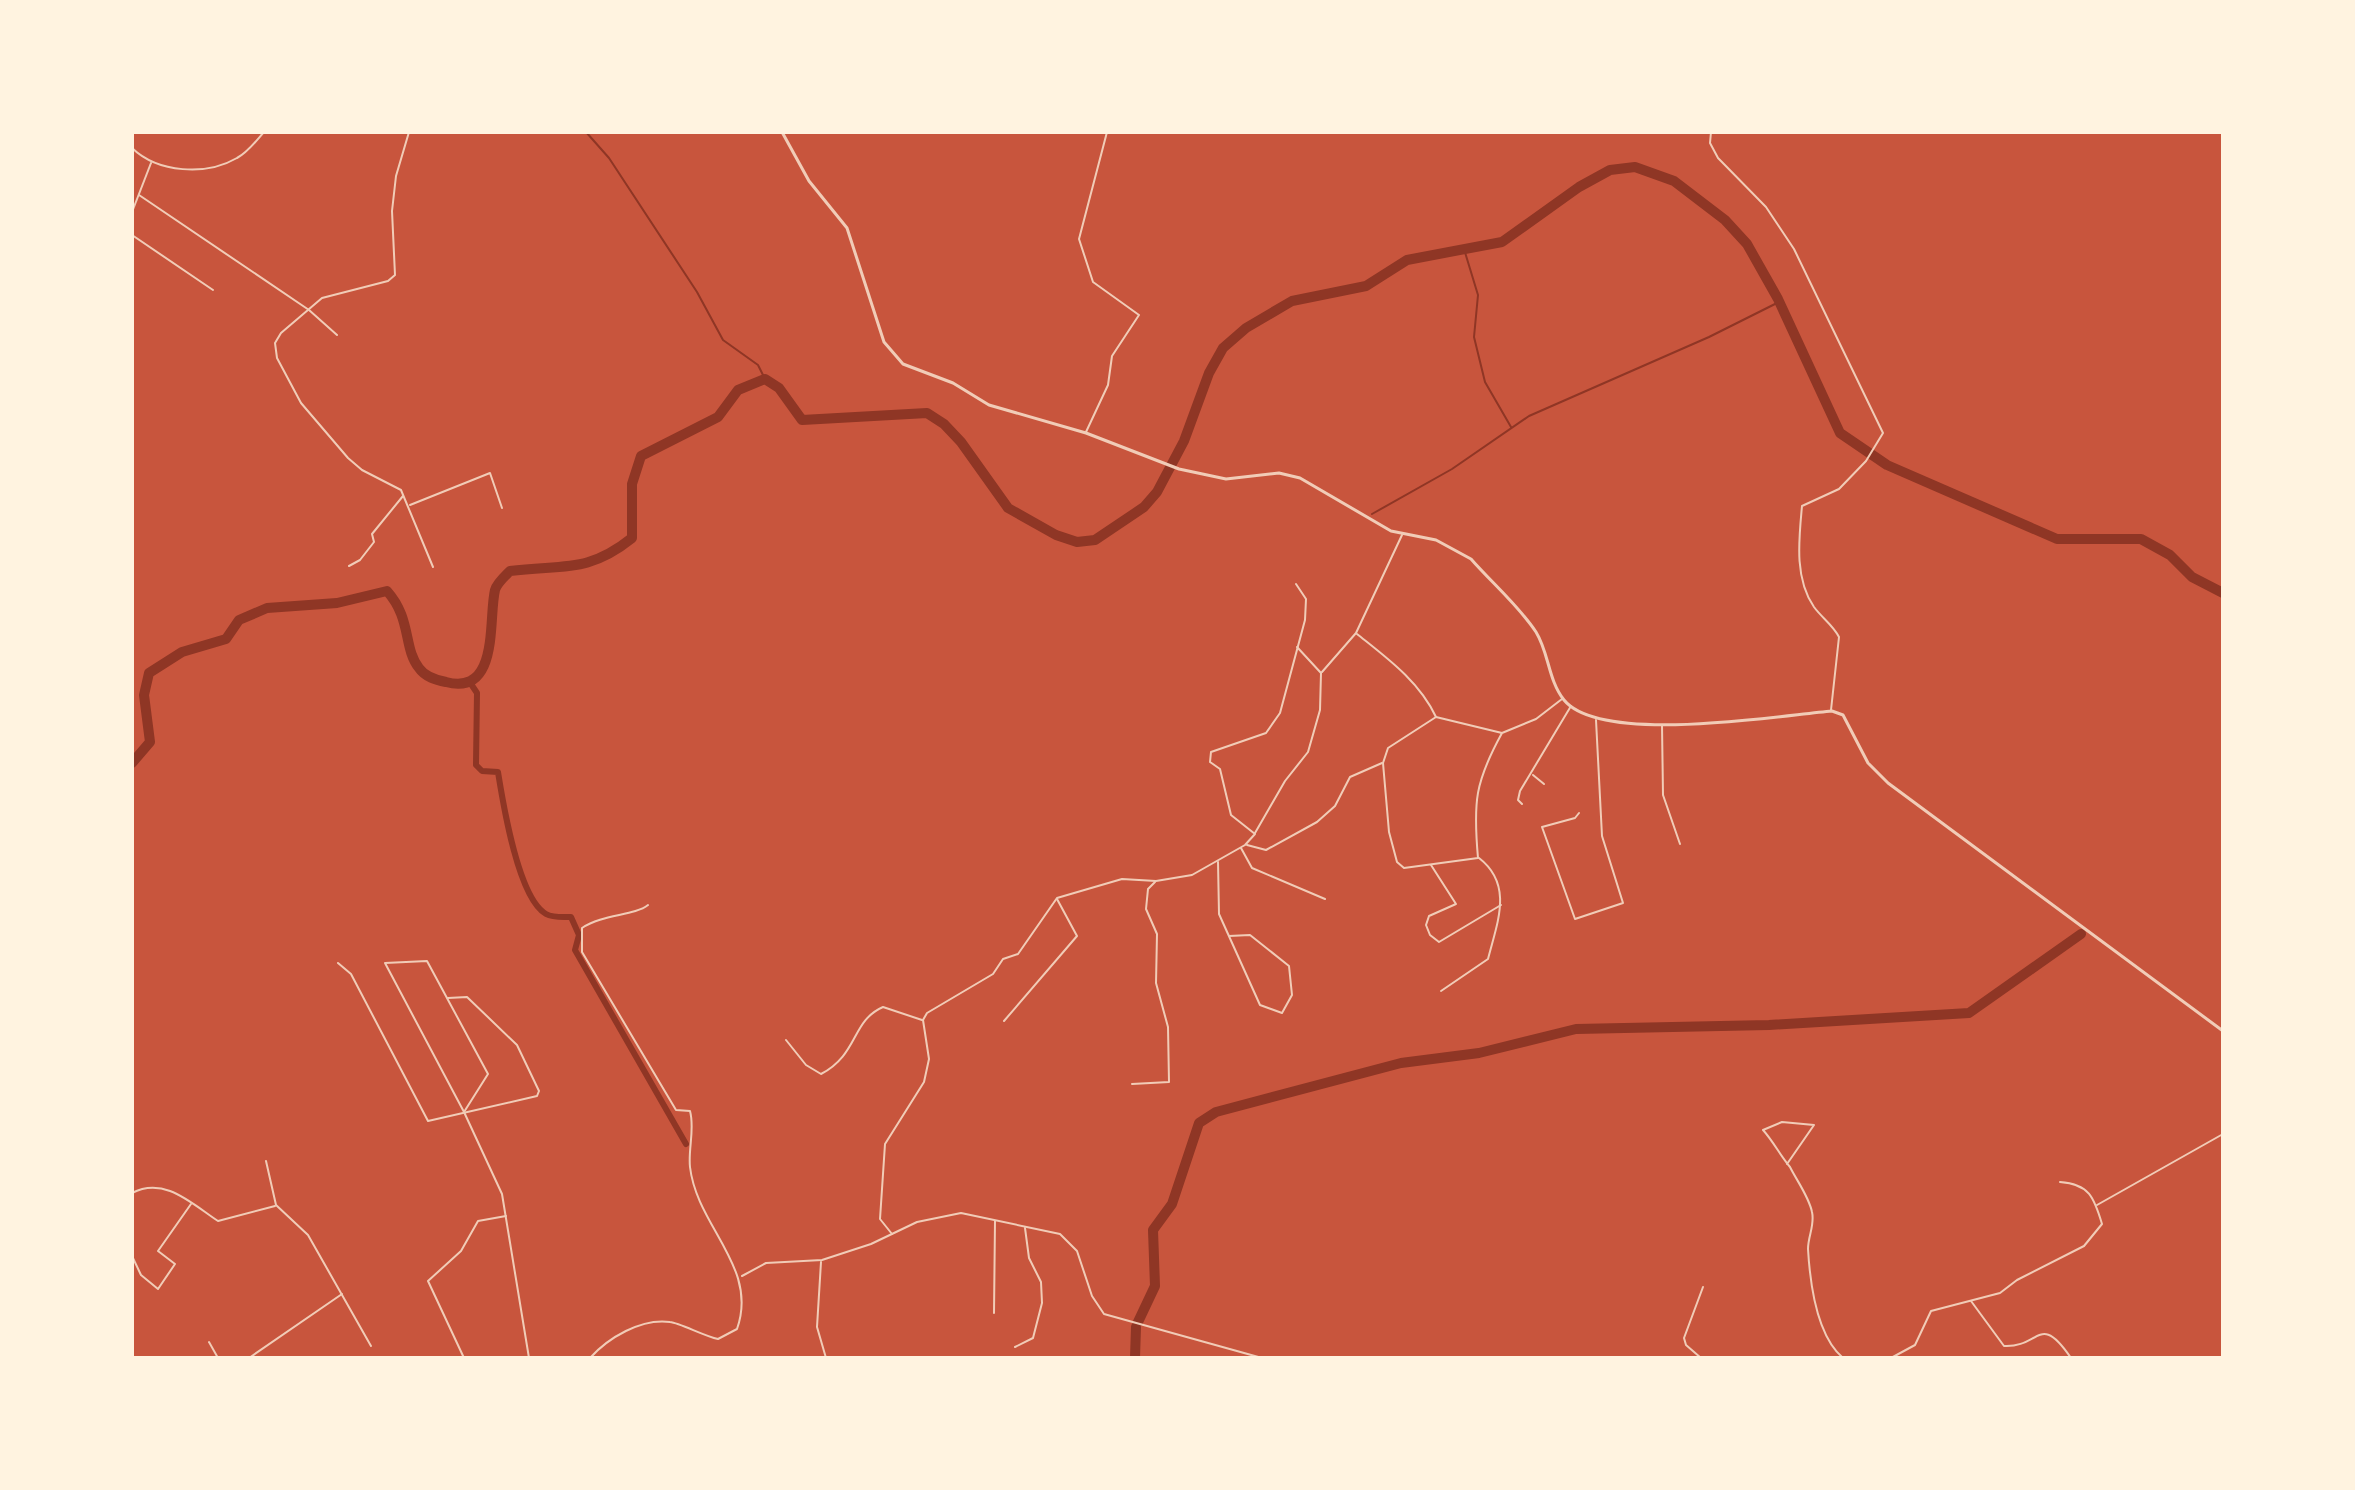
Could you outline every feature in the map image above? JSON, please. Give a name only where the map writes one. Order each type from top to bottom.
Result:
[{"type":"street","points":[[132,148],[152,162],[172,168],[216,167],[245,153],[264,132]]},
{"type":"street","points":[[409,132],[396,176],[392,211],[395,275],[388,281],[322,298],[277,338],[277,358],[301,403],[348,458],[362,470],[401,490],[433,567]]},
{"type":"street","points":[[782,132],[809,181],[847,228],[874,318],[893,355],[903,364],[953,383],[989,405],[1086,433],[1179,469],[1226,479],[1279,473],[1300,478],[1402,535],[1436,540],[1471,559],[1536,633],[1563,698],[1596,720],[1662,725],[1832,711],[1848,720],[1868,763],[1888,783],[2223,1031]]},
{"type":"street","points":[[1086,433],[1108,385],[1112,356],[1139,315],[1093,282],[1079,239],[1107,132]]},
{"type":"street","points":[[1711,132],[1710,143],[1718,158],[1766,207],[1820,297],[1883,433],[1866,461],[1833,494],[1802,506],[1801,574],[1813,605],[1839,637],[1832,711]]},
{"type":"street","points":[[132,212],[152,162]]},
{"type":"street","points":[[139,195],[309,310],[337,335]]},
{"type":"street","points":[[132,235],[213,290]]},
{"type":"street","points":[[409,506],[490,473],[502,508]]},
{"type":"street","points":[[349,566],[360,560],[374,542],[372,534],[404,495]]},
{"type":"street","points":[[892,1234],[880,1219],[885,1144],[924,1082],[929,1059],[923,1020],[927,1013],[993,974],[1003,959],[1018,954],[1057,898],[1122,879],[1156,881],[1192,875],[1245,845],[1255,834],[1285,781],[1308,752],[1320,710],[1321,673],[1356,633],[1402,535]]},
{"type":"street","points":[[1255,834],[1231,815],[1220,769],[1210,762],[1211,752],[1266,733],[1280,713],[1305,620],[1306,599],[1296,584]]},
{"type":"street","points":[[1356,633],[1398,667],[1429,701],[1436,717]]},
{"type":"street","points":[[1297,647],[1321,673]]},
{"type":"street","points":[[1441,991],[1488,959],[1503,896],[1490,867],[1478,858],[1404,868],[1397,862],[1389,832],[1383,763],[1388,748],[1436,717],[1502,733],[1536,719],[1563,698]]},
{"type":"street","points":[[1522,804],[1518,800],[1520,791],[1571,706]]},
{"type":"street","points":[[1579,813],[1575,818],[1542,827],[1575,919],[1623,903],[1602,836],[1596,720]]},
{"type":"street","points":[[1662,725],[1663,795],[1680,844]]},
{"type":"street","points":[[1478,858],[1474,812],[1481,772],[1502,733]]},
{"type":"street","points":[[1245,845],[1266,850],[1317,822],[1335,806],[1350,777],[1383,763]]},
{"type":"street","points":[[1532,774],[1544,784]]},
{"type":"street","points":[[1240,847],[1252,868],[1325,899]]},
{"type":"street","points":[[1217,860],[1219,914],[1260,1005],[1282,1013],[1292,995],[1289,966],[1250,935],[1229,936]]},
{"type":"street","points":[[1431,864],[1456,904],[1429,916],[1426,925],[1430,935],[1439,942],[1501,905]]},
{"type":"street","points":[[1132,1084],[1169,1082],[1168,1027],[1156,983],[1157,934],[1146,909],[1148,889],[1156,881]]},
{"type":"street","points":[[1004,1021],[1077,936],[1057,898]]},
{"type":"street","points":[[590,1358],[607,1340],[653,1322],[672,1322],[694,1333],[718,1339],[737,1329],[743,1314],[741,1277],[701,1205],[690,1168],[690,1111],[676,1110],[582,952],[582,928],[598,918],[640,911],[648,905]]},
{"type":"street","points":[[464,1112],[488,1074],[427,961],[385,963],[464,1112],[502,1194],[529,1358]]},
{"type":"street","points":[[338,963],[351,974],[428,1121],[537,1096],[539,1091],[517,1045],[491,1016],[467,997],[447,998]]},
{"type":"street","points":[[786,1040],[806,1065],[821,1074],[847,1055],[869,1013],[883,1007],[923,1020]]},
{"type":"street","points":[[1787,1164],[1808,1139],[1814,1125],[1782,1122],[1763,1130],[1787,1164],[1812,1210],[1808,1246],[1810,1291],[1821,1313],[1823,1331],[1843,1358]]},
{"type":"street","points":[[2096,1205],[2223,1134]]},
{"type":"street","points":[[266,1161],[276,1205],[308,1235],[371,1346]]},
{"type":"street","points":[[1891,1358],[1915,1345],[1931,1311],[2000,1293],[2017,1280],[2084,1246],[2102,1224],[2096,1205],[2089,1190],[2078,1183],[2060,1182]]},
{"type":"street","points":[[132,1193],[145,1186],[170,1189],[218,1221],[276,1205]]},
{"type":"street","points":[[132,1256],[141,1275],[158,1289],[175,1264],[158,1251],[191,1203]]},
{"type":"street","points":[[741,1277],[766,1263],[822,1260],[917,1222],[961,1213],[1060,1234],[1077,1251],[1092,1296],[1104,1314],[1262,1358]]},
{"type":"street","points":[[464,1358],[428,1281],[461,1251],[478,1221],[507,1216]]},
{"type":"street","points":[[994,1313],[995,1220]]},
{"type":"street","points":[[1015,1347],[1033,1338],[1042,1303],[1041,1282],[1029,1258],[1025,1227]]},
{"type":"street","points":[[822,1260],[817,1327],[826,1358]]},
{"type":"street","points":[[1701,1358],[1686,1345],[1684,1338],[1703,1287]]},
{"type":"street","points":[[249,1358],[343,1293]]},
{"type":"street","points":[[1971,1300],[1971,1306],[2004,1346],[2047,1333],[2059,1340],[2071,1358]]},
{"type":"street","points":[[209,1342],[218,1358]]},
{"type":"street","points":[[1237,1358],[1239,1351]]},
{"type":"waterway","points":[[586,132],[609,158],[697,292],[723,340],[758,365],[765,379]]},
{"type":"waterway","points":[[132,763],[150,742],[144,695],[149,673],[182,652],[226,639],[239,620],[267,608],[337,603],[387,591],[400,612],[414,660],[421,671],[446,682],[463,683],[475,678],[488,652],[495,590],[503,578],[510,571],[587,562],[632,538],[632,484],[641,456],[718,417],[738,390],[765,379],[779,388],[802,420],[927,413],[944,424],[961,442],[1008,508],[1056,535],[1077,542],[1095,540],[1144,507],[1157,492],[1184,441],[1209,373],[1223,348],[1246,328],[1292,301],[1366,286],[1407,260],[1502,242],[1579,187],[1610,170],[1635,167],[1674,181],[1725,220],[1747,244],[1778,299],[1840,433],[1887,465],[2057,539],[2141,539],[2170,555],[2192,577],[2223,593]]},
{"type":"waterway","points":[[1464,249],[1478,295],[1474,337],[1485,382],[1511,427]]},
{"type":"waterway","points":[[1372,514],[1452,469],[1529,416],[1709,337],[1779,302]]},
{"type":"waterway","points":[[469,681],[477,693],[476,765],[482,771],[498,772],[513,849],[527,889],[536,905],[546,914],[571,917],[579,935],[575,950],[686,1144]]},
{"type":"waterway","points":[[1138,1322],[1155,1286],[1153,1230],[1172,1204],[1199,1123],[1216,1112],[1401,1063],[1479,1053],[1576,1029],[1769,1025],[1969,1013],[2081,934]]},
{"type":"waterway","points":[[1135,1358],[1136,1327]]}]
